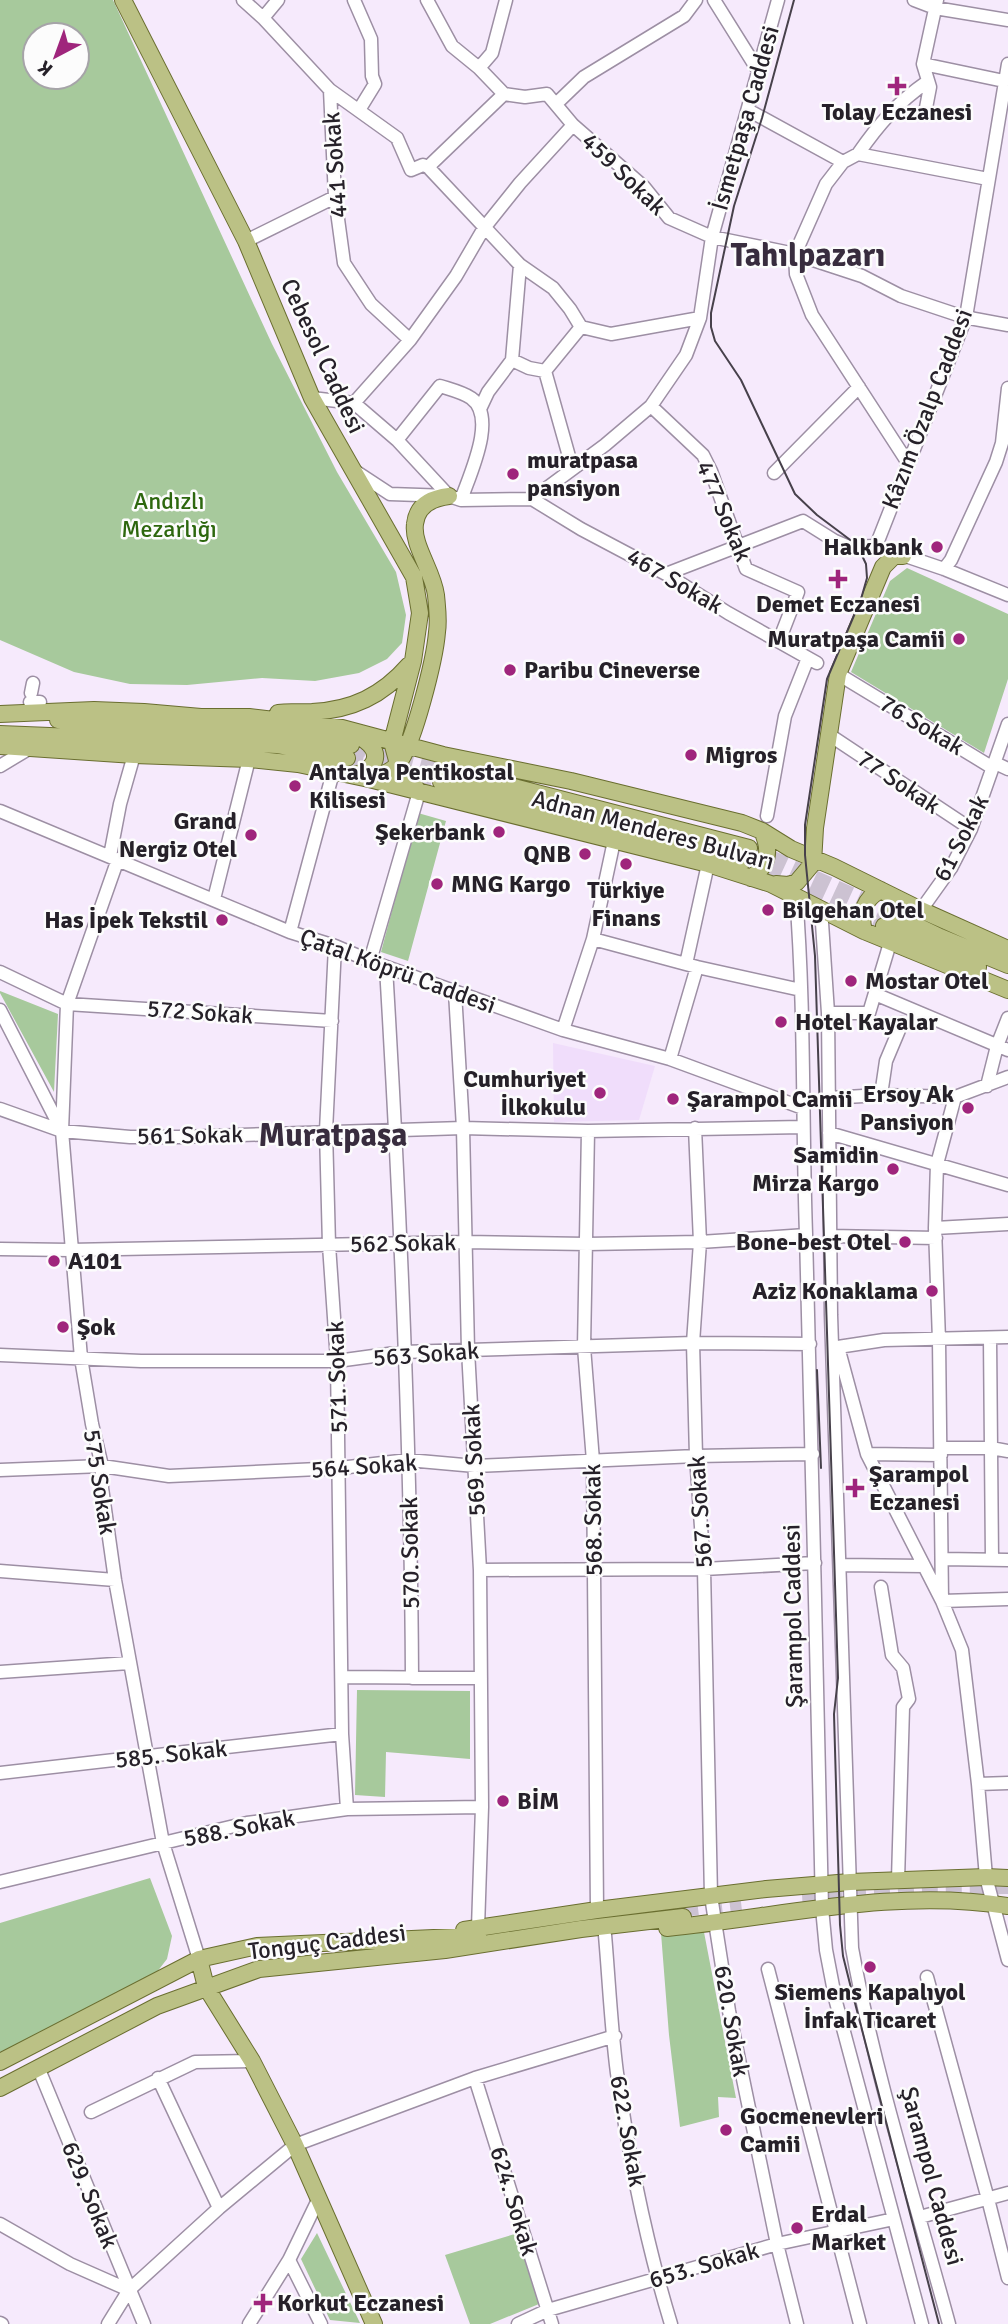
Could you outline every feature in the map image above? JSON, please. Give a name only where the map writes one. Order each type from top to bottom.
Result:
[{"type":"main road","name":"Cebesol Caddesi","points":[[123,0],[246,241],[312,398],[414,577],[420,613],[413,661],[392,742]]},
{"type":"main road","points":[[369,779],[387,773],[398,764],[408,746],[433,660],[438,628],[432,575],[414,534],[415,520],[422,507],[435,498],[455,498]]},
{"type":"main road","points":[[771,884],[788,885],[797,882],[808,872],[814,858],[815,828],[838,674],[883,566],[894,556],[903,556]]},
{"type":"main road","points":[[249,717],[358,705],[376,696],[395,681],[413,661]]},
{"type":"main road","name":"Adnan Menderes Bulvarı","points":[[7,715],[94,710],[249,717],[351,745]]},
{"type":"main road","points":[[7,715],[139,727],[289,736],[373,747],[375,761],[367,770],[351,775]]},
{"type":"main road","points":[[417,715],[424,738],[443,769]]},
{"type":"main road","name":"Adnan Menderes Bulvarı","points":[[0,734],[277,745],[392,742],[408,746],[443,769],[746,855]]},
{"type":"main road","points":[[392,742],[398,764],[419,792]]},
{"type":"main road","name":"Adnan Menderes Bulvarı","points":[[0,746],[249,759],[298,764],[369,779],[751,877],[796,895],[890,943],[1008,990]]},
{"type":"main road","name":"Adnan Menderes Bulvarı","points":[[443,769],[571,781],[742,823],[764,823],[791,849],[1008,949]]},
{"type":"main road","points":[[751,877],[764,867],[767,859],[768,843],[764,823]]},
{"type":"main road","points":[[815,828],[823,852],[834,867]]},
{"type":"main road","points":[[864,931],[861,922],[864,905],[881,890]]},
{"type":"main road","points":[[1008,965],[887,919],[1008,979]]},
{"type":"main road","points":[[0,2062],[199,1959],[257,1946],[415,1938],[485,1931],[597,1910],[850,1882],[1008,1878]]},
{"type":"main road","points":[[741,1906],[802,1899]]},
{"type":"main road","points":[[445,1950],[715,1924],[851,1904],[957,1900],[1000,1905]]},
{"type":"main road","name":"Tonguç Caddesi","points":[[0,2088],[157,2006],[259,1969],[445,1950],[682,1913],[485,1931]]},
{"type":"main road","points":[[199,1959],[206,1987],[252,2061],[295,2146],[374,2324]]},
{"type":"street","name":"441 Sokak","points":[[243,0],[330,90],[335,197],[345,263],[371,304],[410,340]]},
{"type":"street","points":[[263,18],[278,0]]},
{"type":"street","points":[[355,0],[371,39],[372,76],[375,83],[359,110]]},
{"type":"street","points":[[427,0],[452,46],[479,68],[504,94],[552,99],[684,16],[696,0]]},
{"type":"street","points":[[479,68],[492,53],[506,0]]},
{"type":"street","points":[[714,0],[759,72]]},
{"type":"street","name":"İsmetpaşa Caddesi","points":[[532,499],[651,406],[686,355],[700,317],[712,237],[778,0]]},
{"type":"street","points":[[914,0],[1008,20]]},
{"type":"street","points":[[925,113],[930,87],[923,64],[936,4]]},
{"type":"street","points":[[923,64],[1004,81]]},
{"type":"street","name":"Kâzım Özalp Caddesi","points":[[876,546],[966,317],[988,179],[1002,133],[1004,81],[1008,64]]},
{"type":"street","points":[[908,463],[812,315],[796,274],[795,254],[826,184],[905,97],[928,82]]},
{"type":"street","points":[[330,90],[397,138],[411,170],[423,165],[428,167],[520,265],[552,288],[581,327],[611,334],[700,317]]},
{"type":"street","points":[[428,167],[504,94]]},
{"type":"street","name":"459 Sokak","points":[[552,99],[573,125],[644,187],[669,218],[712,237],[795,254],[862,276],[901,296],[966,317],[1008,325]]},
{"type":"street","points":[[748,110],[850,157],[988,179]]},
{"type":"street","points":[[354,403],[410,340],[456,276],[484,228],[520,183],[573,125]]},
{"type":"street","points":[[246,241],[335,197]]},
{"type":"street","points":[[480,410],[488,392],[512,360],[520,265]]},
{"type":"street","points":[[545,371],[581,327]]},
{"type":"street","points":[[512,360],[529,368],[545,371]]},
{"type":"street","points":[[545,371],[572,467]]},
{"type":"street","points":[[397,440],[440,386],[472,398],[480,410],[481,442],[455,498]]},
{"type":"street","points":[[774,473],[859,387]]},
{"type":"street","points":[[944,569],[1003,457],[1008,388]]},
{"type":"street","points":[[312,398],[354,403],[397,440],[455,498]]},
{"type":"street","name":"477 Sokak","points":[[651,406],[703,455],[746,569],[798,592],[779,641]]},
{"type":"street","points":[[351,468],[390,494],[532,499]]},
{"type":"street","name":"467 Sokak","points":[[532,499],[813,661],[785,716],[764,823]]},
{"type":"street","points":[[666,574],[803,521],[849,547],[876,546],[944,569],[1008,595]]},
{"type":"street","name":"76 Sokak","points":[[838,674],[988,765],[995,764],[1008,769]]},
{"type":"street","name":"61 Sokak","points":[[921,910],[951,868],[971,829],[1008,724]]},
{"type":"street","name":"77 Sokak","points":[[828,734],[971,829]]},
{"type":"street","points":[[0,766],[30,748]]},
{"type":"street","points":[[62,1131],[67,1004],[114,858],[120,804],[134,755]]},
{"type":"street","points":[[214,899],[249,759]]},
{"type":"street","points":[[290,932],[332,775]]},
{"type":"street","points":[[370,961],[419,792]]},
{"type":"street","name":"Çatal Köprü Caddesi","points":[[0,811],[290,932],[563,1030],[670,1059],[803,1108]]},
{"type":"street","points":[[563,1030],[593,939],[614,841]]},
{"type":"street","points":[[670,1059],[692,965],[708,864]]},
{"type":"street","name":"Şarampol Caddesi","points":[[796,895],[801,990],[813,1454],[822,1908],[826,1950],[836,2002],[922,2324]]},
{"type":"street","name":"Şarampol Caddesi","points":[[821,908],[828,1013],[831,1315],[852,1948],[860,1992],[949,2324]]},
{"type":"street","points":[[593,939],[801,990]]},
{"type":"street","points":[[828,1013],[869,1013],[890,943]]},
{"type":"street","name":"571. Sokak","points":[[335,946],[327,1131],[329,1245],[337,1362],[342,1734],[347,1809]]},
{"type":"street","name":"570. Sokak","points":[[386,967],[401,1243],[411,1540],[412,1678]]},
{"type":"street","points":[[0,972],[67,1004]]},
{"type":"street","name":"569. Sokak","points":[[454,992],[463,1128],[468,1350],[480,1570],[485,1931]]},
{"type":"street","points":[[875,994],[1003,1048]]},
{"type":"street","name":"572 Sokak","points":[[67,1004],[332,1021]]},
{"type":"street","name":"575 Sokak","points":[[0,1010],[62,1131],[81,1358],[102,1466],[102,1488],[115,1580],[163,1843],[199,1959]]},
{"type":"street","points":[[987,1086],[1003,1048],[1008,1018]]},
{"type":"street","points":[[881,1095],[886,1062],[901,1023]]},
{"type":"street","points":[[828,1098],[881,1095],[955,1097],[1008,1077]]},
{"type":"street","points":[[942,1601],[935,1233],[937,1164],[955,1097]]},
{"type":"street","name":"561 Sokak","points":[[0,1109],[62,1131],[130,1136],[179,1137],[463,1128],[588,1131],[803,1127]]},
{"type":"street","name":"567. Sokak","points":[[695,1128],[700,1242],[693,1343],[696,1456],[704,1569],[710,1896],[715,1924]]},
{"type":"street","name":"568. Sokak","points":[[588,1131],[584,1347],[593,1461],[597,1910]]},
{"type":"street","points":[[829,1133],[1008,1185]]},
{"type":"street","points":[[830,1236],[935,1233],[1008,1224]]},
{"type":"street","name":"562 Sokak","points":[[0,1248],[71,1250],[466,1242],[587,1244],[700,1242],[806,1235]]},
{"type":"street","points":[[831,1315],[867,1454],[942,1601],[962,1650],[978,1784],[985,1877],[1000,1905],[1008,1961]]},
{"type":"street","points":[[838,1347],[884,1340],[1008,1337]]},
{"type":"street","points":[[990,1338],[992,1560]]},
{"type":"street","name":"563 Sokak","points":[[0,1355],[141,1361],[337,1362],[403,1352],[693,1343],[810,1344]]},
{"type":"street","points":[[867,1454],[991,1448],[1008,1451]]},
{"type":"street","name":"564 Sokak","points":[[0,1469],[102,1466],[169,1476],[340,1468],[408,1460],[475,1466],[696,1456],[813,1454]]},
{"type":"street","points":[[942,1559],[1008,1560]]},
{"type":"street","points":[[480,1570],[704,1569],[815,1563]]},
{"type":"street","points":[[841,1566],[924,1566]]},
{"type":"street","points":[[0,1571],[115,1580]]},
{"type":"street","points":[[881,1587],[892,1655],[903,1668],[909,1699],[903,1707],[898,1880]]},
{"type":"street","points":[[942,1601],[1008,1599]]},
{"type":"street","points":[[0,1672],[130,1663]]},
{"type":"street","points":[[342,1677],[481,1678]]},
{"type":"street","name":"585. Sokak","points":[[0,1773],[342,1734]]},
{"type":"street","points":[[978,1784],[1008,1783]]},
{"type":"street","name":"588. Sokak","points":[[0,1882],[247,1823],[347,1809],[482,1807]]},
{"type":"street","name":"620. Sokak","points":[[715,1924],[729,2011],[777,2244],[797,2324]]},
{"type":"street","name":"622. Sokak","points":[[605,1935],[617,2071],[634,2174],[657,2279],[671,2324]]},
{"type":"street","points":[[768,1969],[860,2324]]},
{"type":"street","points":[[927,1977],[1008,2278]]},
{"type":"street","points":[[108,2324],[129,2290],[219,2208],[295,2146],[475,2078],[615,2036]]},
{"type":"street","points":[[90,2112],[195,2062],[252,2061]]},
{"type":"street","name":"629. Sokak","points":[[37,2067],[144,2324]]},
{"type":"street","points":[[158,2078],[219,2208]]},
{"type":"street","name":"624. Sokak","points":[[475,2078],[552,2324]]},
{"type":"street","points":[[920,2217],[1008,2193]]},
{"type":"street","points":[[249,2324],[289,2260],[319,2198]]},
{"type":"street","name":"653. Sokak","points":[[518,2324],[548,2310],[777,2244],[894,2219]]},
{"type":"street","points":[[0,2224],[70,2264],[129,2290]]},
{"type":"street","points":[[289,2260],[321,2324]]},
{"type":"shaded area","name":"Cumhuriyet İlkokulu","points":[[553,1043],[655,1066],[639,1120],[554,1122]]},
{"type":"green space","name":"Andızlı Mezarlığı","points":[[0,0],[113,0],[272,344],[337,472],[396,572],[406,615],[402,643],[387,659],[359,673],[315,681],[262,678],[187,685],[130,684],[74,672],[0,640]]},
{"type":"green space","points":[[907,568],[1008,614],[1008,679],[984,753],[851,672],[890,581]]},
{"type":"green space","points":[[418,813],[446,821],[408,961],[381,952]]},
{"type":"green space","points":[[0,993],[58,1014],[54,1092]]},
{"type":"green space","points":[[357,1690],[470,1691],[470,1759],[386,1752],[385,1797],[355,1795]]},
{"type":"green space","points":[[150,1878],[172,1936],[167,1959],[153,1977],[0,2052],[0,1923]]},
{"type":"green space","points":[[703,1927],[736,2098],[718,2097],[719,2117],[680,2127],[661,1933]]},
{"type":"green space","points":[[317,2233],[360,2323],[330,2320],[301,2259]]},
{"type":"green space","points":[[518,2233],[539,2304],[490,2324],[470,2324],[445,2255]]},
{"type":"tunnel","points":[[351,745],[444,769]]},
{"type":"tunnel","points":[[347,758],[441,782]]},
{"type":"tunnel","points":[[749,848],[890,913]]},
{"type":"tunnel","points":[[743,861],[884,926]]},
{"type":"tunnel","points":[[802,1895],[922,1887],[1008,1886]]},
{"type":"tunnel","points":[[682,1909],[741,1902]]},
{"type":"tram line","points":[[794,0],[762,118],[734,206],[711,313],[711,327],[715,341],[741,380],[795,494],[817,515],[857,545],[866,564],[867,578],[861,599],[827,679],[805,825],[805,855],[815,956],[838,1678],[834,1714],[840,1925],[843,1956],[939,2324]]},
{"type":"tram line","points":[[817,1370],[821,1468]]},
{"type":"place","name":"Tolay Eczanesi","points":[[897,86]]},
{"type":"place","name":"muratpasa pansiyon","points":[[513,474]]},
{"type":"place","name":"Halkbank","points":[[937,547]]},
{"type":"place","name":"Demet Eczanesi","points":[[838,579]]},
{"type":"place","name":"Muratpaşa Camii","points":[[959,639]]},
{"type":"place","name":"Paribu Cineverse","points":[[510,670]]},
{"type":"place","name":"Migros","points":[[691,755]]},
{"type":"place","name":"Antalya Pentikostal Kilisesi","points":[[295,786]]},
{"type":"place","name":"Şekerbank","points":[[499,832]]},
{"type":"place","name":"Grand Nergiz Otel","points":[[251,835]]},
{"type":"place","name":"QNB","points":[[585,854]]},
{"type":"place","name":"Türkiye Finans","points":[[626,864]]},
{"type":"place","name":"MNG Kargo","points":[[437,884]]},
{"type":"place","name":"Bilgehan Otel","points":[[768,910]]},
{"type":"place","name":"Has İpek Tekstil","points":[[222,920]]},
{"type":"place","name":"Mostar Otel","points":[[851,981]]},
{"type":"place","name":"Hotel Kayalar","points":[[781,1022]]},
{"type":"place","name":"Cumhuriyet İlkokulu","points":[[600,1093]]},
{"type":"place","name":"Şarampol Camii","points":[[673,1099]]},
{"type":"place","name":"Ersoy Ak Pansiyon","points":[[968,1108]]},
{"type":"place","name":"Samidin Mirza Kargo","points":[[893,1169]]},
{"type":"place","name":"Bone-best Otel","points":[[905,1242]]},
{"type":"place","name":"A101","points":[[54,1261]]},
{"type":"place","name":"Aziz Konaklama","points":[[932,1291]]},
{"type":"place","name":"Şok","points":[[63,1327]]},
{"type":"place","name":"Şarampol Eczanesi","points":[[855,1488]]},
{"type":"place","name":"BİM","points":[[503,1801]]},
{"type":"place","name":"Siemens Kapalıyol İnfak Ticaret","points":[[870,1967]]},
{"type":"place","name":"Gocmenevleri Camii","points":[[726,2130]]},
{"type":"place","name":"Erdal Market","points":[[797,2228]]},
{"type":"place","name":"Korkut Eczanesi","points":[[263,2303]]},
{"type":"district","name":"Tahılpazarı","points":[[808,255]]},
{"type":"district","name":"Muratpaşa","points":[[333,1135]]}]
